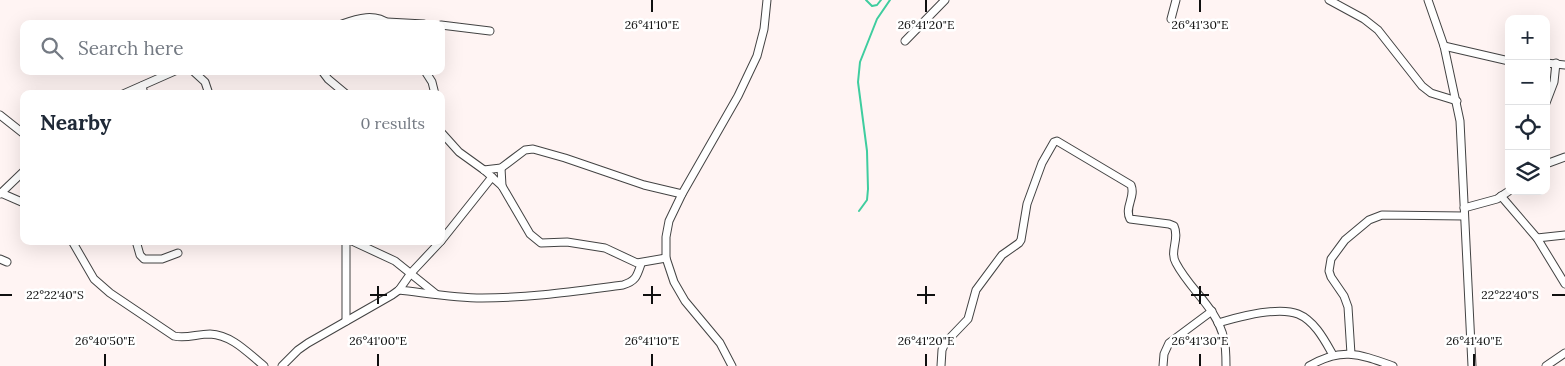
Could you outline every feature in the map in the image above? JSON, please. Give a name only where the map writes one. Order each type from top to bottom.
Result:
[{"type":"street","points":[[732,366],[720,343],[679,292],[666,258],[666,237],[669,221],[682,194],[738,96],[757,56],[764,29],[768,0]]},
{"type":"street","points":[[905,42],[945,0]]},
{"type":"street","points":[[1171,19],[1176,0]]},
{"type":"street","points":[[1329,0],[1364,19],[1378,30],[1422,86],[1431,92],[1457,101]]},
{"type":"street","points":[[1428,0],[1444,46],[1460,120],[1472,366]]},
{"type":"street","points":[[353,20],[362,17],[381,20]]},
{"type":"street","points":[[445,25],[490,31]]},
{"type":"street","points":[[1444,46],[1505,60]]},
{"type":"street","points":[[1550,63],[1565,65]]},
{"type":"street","points":[[1550,92],[1554,82],[1556,63]]},
{"type":"street","points":[[143,90],[168,75]]},
{"type":"street","points":[[197,75],[205,82],[208,90]]},
{"type":"street","points":[[326,75],[340,90]]},
{"type":"street","points":[[428,75],[434,90]]},
{"type":"street","points":[[0,115],[20,131]]},
{"type":"street","points":[[445,137],[458,152],[484,170],[502,186],[530,234],[541,243],[567,242],[604,248],[641,264],[650,260],[666,258]]},
{"type":"street","points":[[941,366],[944,343],[968,319],[976,290],[1002,255],[1021,240],[1027,204],[1039,172],[1054,142],[1057,140],[1131,185],[1134,191],[1128,210],[1130,218],[1174,226],[1177,235],[1172,252],[1175,263],[1218,322],[1224,339],[1226,366]]},
{"type":"street","points":[[484,170],[501,168],[525,150],[533,149],[636,183],[682,194]]},
{"type":"street","points":[[1550,161],[1565,157]]},
{"type":"street","points":[[501,168],[502,186]]},
{"type":"street","points":[[20,174],[0,194],[20,202]]},
{"type":"street","points":[[445,236],[492,177]]},
{"type":"street","points":[[1464,208],[1496,199],[1505,194]]},
{"type":"street","points":[[1501,196],[1537,238],[1565,284]]},
{"type":"street","points":[[1351,354],[1348,307],[1344,296],[1329,271],[1331,259],[1345,240],[1369,220],[1382,216],[1464,216]]},
{"type":"street","points":[[1537,238],[1565,235]]},
{"type":"street","points":[[75,245],[89,271],[98,282],[110,293],[174,336],[182,338],[211,334],[223,337],[234,342],[264,366]]},
{"type":"street","points":[[137,245],[140,255],[144,259],[162,259],[178,253]]},
{"type":"street","points":[[346,245],[346,321]]},
{"type":"street","points":[[361,245],[387,257],[411,273],[437,295]]},
{"type":"street","points":[[282,366],[298,350],[399,290],[411,273],[437,245]]},
{"type":"street","points":[[399,290],[480,298],[532,297],[623,285],[632,282],[636,278],[641,264]]},
{"type":"street","points":[[1157,366],[1169,342],[1212,312]]},
{"type":"street","points":[[1218,322],[1262,312],[1298,314],[1311,324],[1324,339],[1333,355]]},
{"type":"street","points":[[1546,366],[1565,353]]},
{"type":"street","points":[[1163,366],[1164,354]]},
{"type":"street","points":[[1308,366],[1333,355],[1351,354],[1362,355],[1393,366]]},
{"type":"street","points":[[1321,366],[1325,358]]},
{"type":"waterway","points":[[866,0],[872,6],[877,5],[881,0]]},
{"type":"waterway","points":[[859,211],[867,200],[868,189],[867,151],[858,82],[860,62],[877,19],[890,0]]}]
